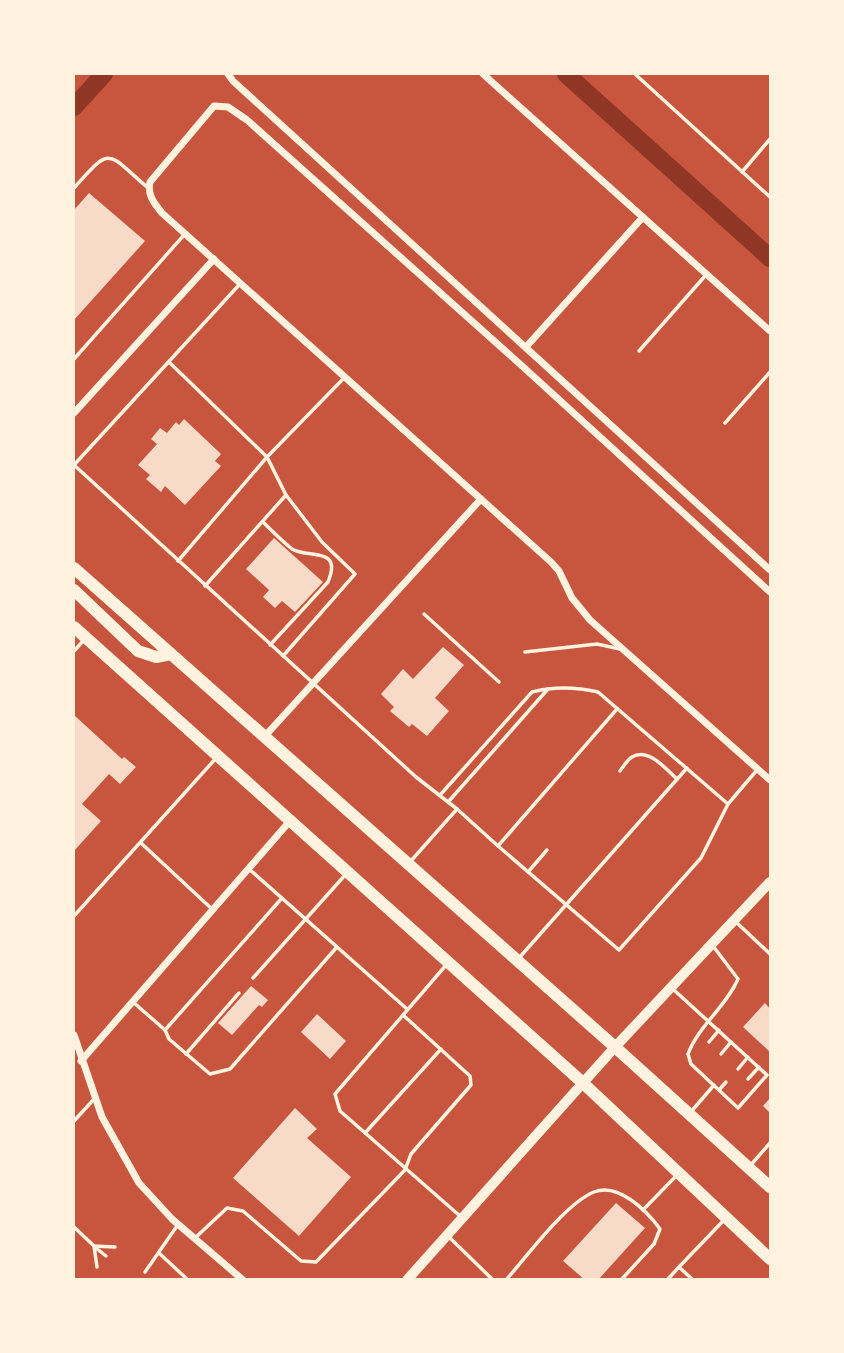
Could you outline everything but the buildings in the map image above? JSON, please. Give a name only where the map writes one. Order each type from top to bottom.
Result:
[{"type":"main road","points":[[74,568],[771,1187]]},
{"type":"main road","points":[[74,590],[138,651],[156,657],[171,654]]},
{"type":"main road","points":[[74,627],[583,1083],[771,1259]]},
{"type":"main road","points":[[407,1279],[615,1047],[771,882]]},
{"type":"street","points":[[228,74],[771,570]]},
{"type":"street","points":[[483,74],[771,331]]},
{"type":"street","points":[[771,592],[257,129],[228,107],[214,106],[150,182],[152,201],[185,233],[551,562],[559,571],[572,598],[590,620],[771,780]]},
{"type":"street","points":[[526,347],[643,217]]},
{"type":"street","points":[[74,413],[214,259]]},
{"type":"street","points":[[265,736],[481,499]]},
{"type":"street","points":[[81,1061],[290,821]]},
{"type":"street","points":[[74,1035],[102,1117],[139,1183],[179,1224],[243,1279]]},
{"type":"lane","points":[[635,74],[771,197]]},
{"type":"lane","points":[[742,172],[771,139]]},
{"type":"lane","points":[[74,187],[97,161],[105,157],[113,158],[149,189]]},
{"type":"lane","points":[[74,359],[185,233]]},
{"type":"lane","points":[[639,351],[707,274]]},
{"type":"lane","points":[[241,283],[74,465],[416,777],[441,794],[619,950],[701,858],[728,804],[758,769]]},
{"type":"lane","points":[[169,362],[267,457],[286,495],[322,542],[355,574],[283,656]]},
{"type":"lane","points":[[725,423],[771,372]]},
{"type":"lane","points":[[178,561],[267,457],[345,376]]},
{"type":"lane","points":[[205,586],[286,495]]},
{"type":"lane","points":[[263,522],[301,553],[319,553],[326,556],[332,573],[328,582],[270,645]]},
{"type":"lane","points":[[424,614],[499,682]]},
{"type":"lane","points":[[74,652],[85,638]]},
{"type":"lane","points":[[525,652],[597,644],[625,650]]},
{"type":"lane","points":[[441,794],[532,692],[550,688],[582,688],[598,692],[728,804]]},
{"type":"lane","points":[[449,802],[550,688]]},
{"type":"lane","points":[[498,846],[617,709]]},
{"type":"lane","points":[[620,771],[632,757],[644,755],[657,760],[677,779]]},
{"type":"lane","points":[[74,916],[218,756]]},
{"type":"lane","points":[[517,960],[687,768]]},
{"type":"lane","points":[[409,864],[457,809]]},
{"type":"lane","points":[[141,843],[213,910]]},
{"type":"lane","points":[[528,872],[547,850]]},
{"type":"lane","points":[[249,869],[408,1010]]},
{"type":"lane","points":[[253,978],[348,872]]},
{"type":"lane","points":[[165,1030],[282,898]]},
{"type":"lane","points":[[734,920],[771,954]]},
{"type":"lane","points":[[671,987],[708,1020],[719,1030],[767,1075],[738,1108],[691,1064],[688,1054],[692,1043],[708,1020],[733,990],[738,979],[712,944]]},
{"type":"lane","points":[[133,1002],[165,1030],[169,1039],[210,1074],[230,1069],[337,947]]},
{"type":"lane","points":[[448,963],[335,1094],[340,1111],[462,1218]]},
{"type":"lane","points":[[186,1054],[239,993]]},
{"type":"lane","points":[[195,1238],[227,1208],[243,1211],[301,1261],[316,1262],[405,1170],[411,1154],[471,1085],[470,1076],[403,1015]]},
{"type":"lane","points":[[709,1042],[719,1030]]},
{"type":"lane","points":[[721,1054],[731,1042]]},
{"type":"lane","points":[[365,1134],[441,1049]]},
{"type":"lane","points":[[738,1069],[748,1057]]},
{"type":"lane","points":[[691,1064],[696,1058]]},
{"type":"lane","points":[[703,1075],[709,1068]]},
{"type":"lane","points":[[748,1079],[759,1068]]},
{"type":"lane","points":[[719,1090],[726,1082]]},
{"type":"lane","points":[[689,1114],[714,1085]]},
{"type":"lane","points":[[729,1099],[735,1093]]},
{"type":"lane","points":[[74,1121],[95,1098]]},
{"type":"lane","points":[[749,1168],[771,1143]]},
{"type":"lane","points":[[643,1210],[679,1173]]},
{"type":"lane","points":[[506,1279],[575,1203],[596,1191],[619,1192],[652,1218],[660,1229],[654,1244],[621,1279]]},
{"type":"lane","points":[[667,1279],[726,1217]]},
{"type":"lane","points":[[145,1272],[179,1224]]},
{"type":"lane","points":[[74,1227],[106,1256]]},
{"type":"lane","points":[[447,1235],[493,1279]]},
{"type":"lane","points":[[94,1246],[115,1247]]},
{"type":"lane","points":[[94,1246],[97,1267]]},
{"type":"lane","points":[[158,1253],[188,1279]]},
{"type":"lane","points":[[679,1267],[693,1279]]},
{"type":"waterway","points":[[74,107],[104,74]]},
{"type":"waterway","points":[[566,74],[770,258]]}]
